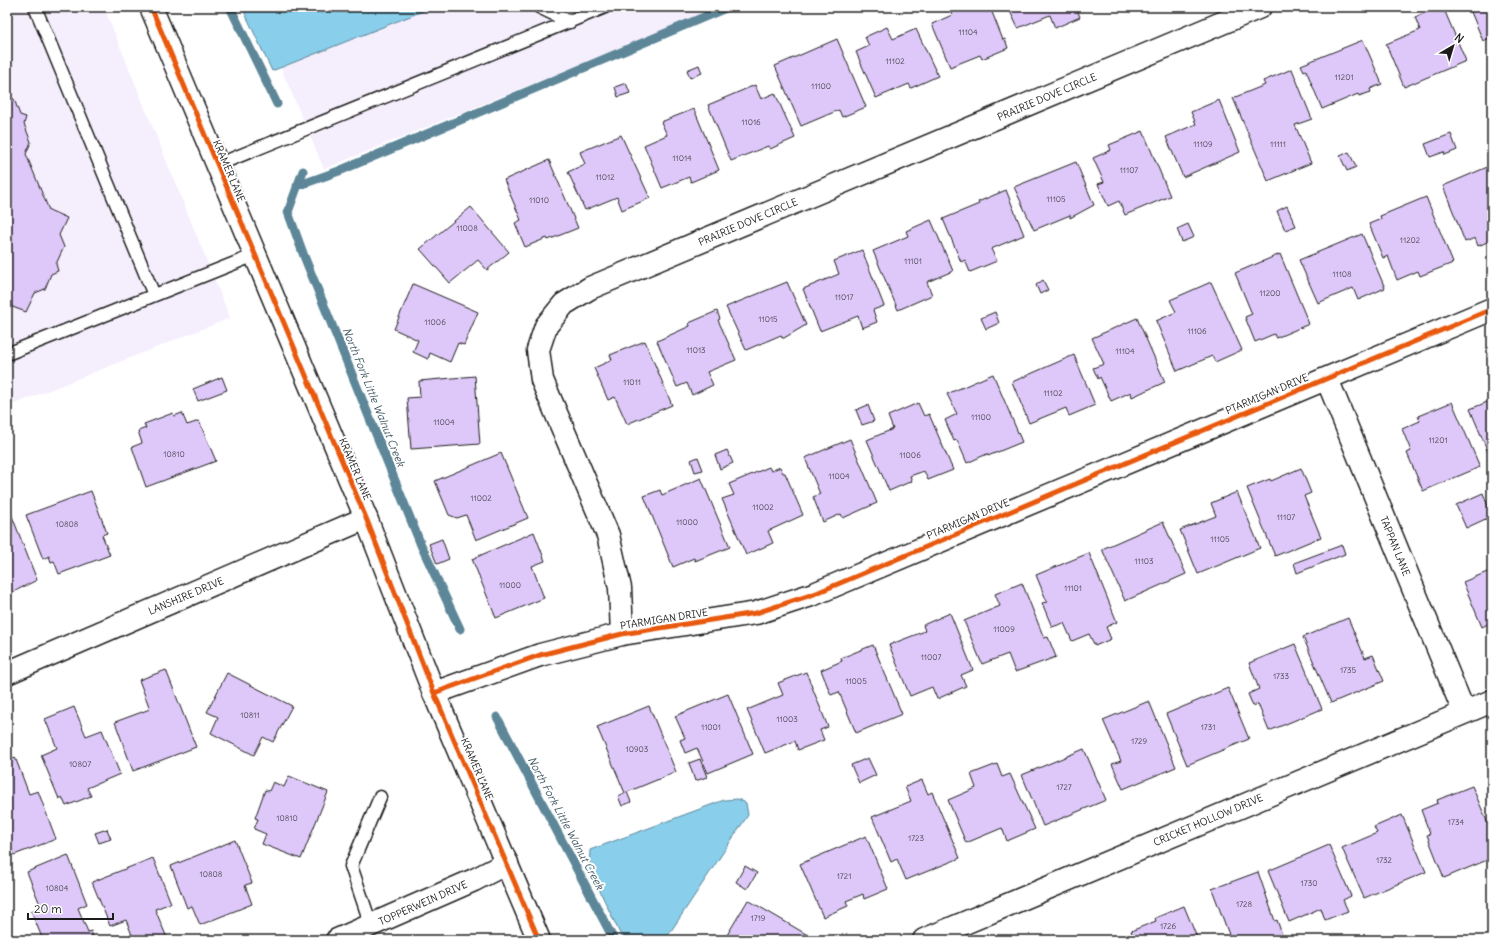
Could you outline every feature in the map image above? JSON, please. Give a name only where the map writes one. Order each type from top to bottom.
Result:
[{"type":"street","name":"KRAMER LANE","points":[[151,7],[366,518],[434,692],[539,940]]},
{"type":"street","name":"PRAIRIE DOVE CIRCLE","points":[[622,634],[620,588],[608,535],[542,380],[538,350],[546,326],[564,304],[590,288],[1260,7]]},
{"type":"street","name":"PTARMIGAN DRIVE","points":[[434,692],[540,655],[622,634],[756,613],[814,594],[1492,309]]},
{"type":"street","name":"TAPPAN LANE","points":[[1327,379],[1464,712]]},
{"type":"street","name":"LANSHIRE DRIVE","points":[[7,673],[366,518]]},
{"type":"street","name":"CRICKET HOLLOW DRIVE","points":[[924,940],[1492,701]]},
{"type":"street","name":"TOPPERWEIN DRIVE","points":[[337,940],[474,880],[507,863]]},
{"type":"lane","points":[[35,7],[154,295]]},
{"type":"lane","points":[[539,7],[570,22]]},
{"type":"lane","points":[[217,165],[605,7]]},
{"type":"lane","points":[[7,354],[255,255]]},
{"type":"lane","points":[[371,925],[351,866],[380,797]]},
{"type":"shaded area","points":[[7,7],[104,7],[230,318],[7,407]]},
{"type":"shaded area","points":[[255,7],[720,7],[324,169]]},
{"type":"water","points":[[242,7],[423,7],[428,9],[272,71]]},
{"type":"water","points":[[738,799],[746,803],[748,815],[665,940],[623,940],[589,868],[590,850],[724,800]]},
{"type":"building","points":[[949,7],[990,7],[1003,40],[1005,39],[1008,48],[982,59],[980,55],[950,67],[932,24],[952,15]]},
{"type":"building","points":[[1008,7],[1076,7],[1080,17],[1055,28],[1050,15],[1018,28]]},
{"type":"building","points":[[1439,7],[1443,7],[1466,61],[1404,87],[1386,44],[1420,30],[1415,17]]},
{"type":"building","points":[[1469,7],[1492,7],[1492,37],[1483,41]]},
{"type":"building","points":[[887,27],[893,39],[916,29],[938,76],[911,88],[909,84],[876,98],[856,52],[869,46],[865,37]]},
{"type":"building","points":[[837,39],[866,107],[842,117],[839,110],[801,126],[775,66]]},
{"type":"building","points":[[1363,40],[1382,84],[1370,89],[1371,92],[1359,96],[1358,94],[1322,109],[1306,70],[1304,71],[1301,65]]},
{"type":"building","points":[[699,65],[702,73],[690,78],[687,70]]},
{"type":"building","points":[[1292,69],[1312,119],[1295,125],[1311,163],[1268,181],[1233,98],[1265,85],[1263,81]]},
{"type":"building","points":[[626,83],[630,93],[618,97],[615,87]]},
{"type":"building","points":[[755,85],[761,99],[775,93],[795,138],[770,149],[768,146],[731,161],[708,105]]},
{"type":"building","points":[[7,96],[14,99],[20,115],[26,117],[24,124],[31,142],[26,154],[49,210],[67,218],[59,235],[64,247],[56,264],[58,271],[51,274],[45,289],[35,293],[26,312],[7,305]]},
{"type":"building","points":[[1219,100],[1240,152],[1183,177],[1166,137],[1196,124],[1191,112]]},
{"type":"building","points":[[694,109],[719,170],[691,182],[689,177],[662,188],[644,145],[667,135],[661,122]]},
{"type":"building","points":[[1143,131],[1170,196],[1125,215],[1119,201],[1108,206],[1098,184],[1104,182],[1093,158],[1111,150],[1109,145]]},
{"type":"building","points":[[1451,134],[1457,150],[1445,155],[1444,152],[1430,157],[1425,144]]},
{"type":"building","points":[[621,135],[650,198],[622,210],[617,197],[585,210],[568,172],[585,164],[580,152]]},
{"type":"building","points":[[1349,152],[1356,167],[1347,171],[1340,156]]},
{"type":"building","points":[[549,160],[578,228],[525,247],[515,223],[521,220],[504,180]]},
{"type":"building","points":[[1076,162],[1094,205],[1070,218],[1070,215],[1034,230],[1014,187]]},
{"type":"building","points":[[1492,165],[1492,240],[1478,246],[1475,238],[1465,242],[1443,186]]},
{"type":"building","points":[[1006,190],[1024,235],[991,249],[997,261],[970,272],[965,260],[961,262],[943,219],[979,204],[978,202]]},
{"type":"building","points":[[1426,197],[1453,263],[1420,276],[1418,271],[1397,280],[1388,256],[1383,258],[1369,224],[1381,219],[1380,216]]},
{"type":"building","points":[[1287,206],[1296,226],[1285,230],[1277,211]]},
{"type":"building","points":[[471,207],[509,252],[487,270],[478,260],[450,283],[420,249]]},
{"type":"building","points":[[931,220],[953,271],[927,282],[932,295],[898,310],[873,251],[908,236],[906,231]]},
{"type":"building","points":[[1188,224],[1194,237],[1182,242],[1177,229]]},
{"type":"building","points":[[1362,234],[1385,288],[1358,300],[1353,288],[1318,303],[1299,260]]},
{"type":"building","points":[[862,250],[884,306],[873,310],[877,322],[862,328],[858,316],[820,331],[803,289],[839,274],[834,261]]},
{"type":"building","points":[[1280,254],[1309,324],[1276,338],[1274,334],[1255,342],[1245,317],[1252,314],[1235,273]]},
{"type":"building","points":[[1043,280],[1048,290],[1040,294],[1036,285]]},
{"type":"building","points":[[787,282],[806,325],[784,338],[782,338],[781,335],[746,350],[726,307]]},
{"type":"building","points":[[1211,282],[1242,350],[1215,362],[1212,356],[1177,371],[1156,321],[1176,312],[1170,300]]},
{"type":"building","points":[[413,284],[478,312],[464,345],[458,343],[450,362],[430,353],[428,359],[413,352],[418,340],[394,329]]},
{"type":"building","points":[[717,311],[720,319],[718,320],[736,360],[707,372],[713,385],[692,395],[687,383],[677,387],[657,341],[690,326],[689,323]]},
{"type":"building","points":[[995,312],[999,323],[986,329],[981,318]]},
{"type":"building","points":[[1137,318],[1165,382],[1132,397],[1131,392],[1111,401],[1100,377],[1098,379],[1093,368],[1104,364],[1092,338]]},
{"type":"building","points":[[645,341],[672,405],[627,424],[615,397],[608,400],[594,368],[612,360],[610,355]]},
{"type":"building","points":[[1074,355],[1095,405],[1069,416],[1066,408],[1029,423],[1012,382]]},
{"type":"building","points":[[993,374],[1022,442],[988,456],[987,454],[967,463],[957,440],[954,441],[945,420],[957,414],[947,394]]},
{"type":"building","points":[[475,376],[480,444],[411,449],[407,398],[420,397],[419,381]]},
{"type":"building","points":[[222,377],[227,390],[198,401],[193,389]]},
{"type":"building","points":[[1492,400],[1492,450],[1488,452],[1470,409]]},
{"type":"building","points":[[1452,402],[1480,467],[1423,491],[1407,453],[1411,451],[1402,429],[1420,421],[1418,416]]},
{"type":"building","points":[[918,403],[924,416],[929,414],[953,470],[928,480],[924,471],[910,476],[912,481],[889,491],[867,440],[893,429],[888,416]]},
{"type":"building","points":[[868,405],[874,421],[862,425],[856,410]]},
{"type":"building","points":[[173,413],[174,416],[182,413],[187,425],[199,421],[216,461],[146,487],[132,447],[142,443],[138,431],[146,428],[144,424]]},
{"type":"building","points":[[850,439],[877,503],[843,518],[841,514],[823,522],[813,497],[820,494],[805,458]]},
{"type":"building","points":[[727,450],[733,463],[720,469],[715,455]]},
{"type":"building","points":[[501,453],[528,518],[476,540],[466,515],[457,518],[449,515],[435,481]]},
{"type":"building","points":[[698,457],[703,470],[695,472],[691,460]]},
{"type":"building","points":[[769,467],[771,471],[780,467],[783,473],[785,473],[803,515],[768,531],[773,543],[746,555],[722,499],[734,495],[729,484]]},
{"type":"building","points":[[1301,468],[1311,493],[1304,496],[1321,537],[1275,556],[1247,488],[1270,479],[1271,481]]},
{"type":"building","points":[[701,478],[730,547],[695,561],[694,558],[673,567],[644,496],[660,490],[662,495]]},
{"type":"building","points":[[91,491],[107,533],[102,535],[110,555],[59,574],[54,561],[51,562],[49,556],[43,559],[26,515]]},
{"type":"building","points":[[1237,492],[1260,548],[1198,574],[1180,530],[1216,516],[1211,503]]},
{"type":"building","points":[[1483,493],[1492,516],[1466,528],[1456,505]]},
{"type":"building","points":[[10,511],[37,580],[7,595],[7,512]]},
{"type":"building","points":[[1163,522],[1186,574],[1125,601],[1102,549]]},
{"type":"building","points":[[534,532],[545,561],[532,566],[544,598],[496,618],[472,559]]},
{"type":"building","points":[[442,539],[449,559],[437,564],[429,544]]},
{"type":"building","points":[[1342,545],[1345,554],[1297,573],[1294,563]]},
{"type":"building","points":[[1089,553],[1117,622],[1106,627],[1111,639],[1095,646],[1089,634],[1072,641],[1064,623],[1052,627],[1042,603],[1047,602],[1036,575]]},
{"type":"building","points":[[1492,570],[1492,622],[1482,627],[1463,582]]},
{"type":"building","points":[[1022,583],[1044,638],[1048,637],[1056,657],[1015,672],[1008,654],[982,664],[964,621],[1000,606],[995,594]]},
{"type":"building","points":[[950,613],[973,670],[961,675],[966,686],[937,699],[932,687],[910,696],[889,645],[925,631],[923,625]]},
{"type":"building","points":[[1348,618],[1365,658],[1373,655],[1384,681],[1331,703],[1303,637]]},
{"type":"building","points":[[1295,644],[1322,709],[1269,731],[1258,704],[1253,706],[1248,694],[1259,689],[1249,663]]},
{"type":"building","points":[[873,645],[902,714],[856,733],[839,692],[831,695],[821,670],[842,661],[841,658]]},
{"type":"building","points":[[166,670],[196,747],[133,771],[115,722],[150,709],[139,680]]},
{"type":"building","points":[[806,672],[828,727],[820,730],[824,740],[798,750],[795,741],[765,753],[747,710],[783,695],[778,683]]},
{"type":"building","points":[[227,673],[292,706],[273,742],[263,737],[254,755],[211,733],[218,717],[207,712]]},
{"type":"building","points":[[1228,688],[1249,739],[1187,765],[1166,714]]},
{"type":"building","points":[[728,694],[753,754],[708,773],[697,748],[685,753],[680,740],[685,738],[675,716]]},
{"type":"building","points":[[1149,701],[1176,767],[1123,789],[1112,764],[1121,761],[1103,720]]},
{"type":"building","points":[[649,706],[676,772],[625,793],[597,727]]},
{"type":"building","points":[[74,707],[86,736],[102,730],[120,774],[87,788],[91,796],[66,806],[62,797],[59,799],[41,755],[57,748],[45,719]]},
{"type":"building","points":[[1084,749],[1106,800],[1043,826],[1022,775]]},
{"type":"building","points":[[15,757],[29,794],[38,791],[56,839],[14,855],[7,838],[7,761]]},
{"type":"building","points":[[868,758],[876,775],[859,783],[851,765]]},
{"type":"building","points":[[700,759],[707,777],[695,781],[689,763]]},
{"type":"building","points":[[997,764],[1002,777],[1010,774],[1035,829],[1007,841],[1002,828],[966,843],[948,800],[976,788],[971,774]]},
{"type":"building","points":[[289,776],[328,792],[301,859],[262,844],[266,834],[254,829],[258,819],[255,818],[265,790],[269,791],[273,782],[284,787]]},
{"type":"building","points":[[922,780],[928,794],[932,792],[960,858],[906,880],[897,859],[891,862],[872,817],[911,801],[905,787]]},
{"type":"building","points":[[1472,786],[1492,833],[1492,858],[1444,878],[1427,835],[1430,834],[1421,810],[1438,803],[1437,800]]},
{"type":"building","points":[[627,792],[631,802],[622,806],[618,796]]},
{"type":"building","points":[[1402,815],[1426,872],[1364,898],[1342,848],[1377,833],[1374,827]]},
{"type":"building","points":[[107,829],[111,839],[99,843],[95,833]]},
{"type":"building","points":[[866,836],[888,889],[864,899],[863,894],[846,901],[848,906],[823,917],[800,864]]},
{"type":"building","points":[[235,840],[252,883],[245,885],[252,904],[200,925],[192,906],[187,908],[171,866]]},
{"type":"building","points":[[1329,845],[1351,896],[1343,900],[1348,911],[1325,920],[1321,908],[1289,922],[1268,871]]},
{"type":"building","points":[[68,855],[87,904],[78,908],[88,932],[91,931],[94,940],[43,940],[31,911],[41,907],[27,872]]},
{"type":"building","points":[[153,858],[171,903],[155,909],[167,938],[161,940],[134,940],[126,920],[110,926],[92,882]]},
{"type":"building","points":[[745,866],[757,873],[747,889],[736,882]]},
{"type":"building","points":[[1258,872],[1275,921],[1277,920],[1284,940],[1231,940],[1212,889]]},
{"type":"building","points":[[748,900],[811,937],[809,940],[724,940]]},
{"type":"building","points":[[1184,906],[1198,940],[1135,940],[1131,931],[1156,921],[1155,918]]},
{"type":"building","points":[[1114,935],[1116,940],[1103,940]]},
{"type":"waterway","name":"North Fork Little Walnut Creek","points":[[230,7],[277,104]]},
{"type":"waterway","points":[[297,186],[339,171],[728,7]]},
{"type":"waterway","name":"North Fork Little Walnut Creek","points":[[303,171],[288,212],[304,256],[421,545],[460,629]]},
{"type":"waterway","name":"North Fork Little Walnut Creek","points":[[497,717],[614,940]]},
{"type":"cycle path","points":[[151,7],[366,518],[434,693],[539,940]]},
{"type":"cycle path","points":[[434,693],[540,655],[622,634],[756,613],[814,594],[1492,309]]}]
